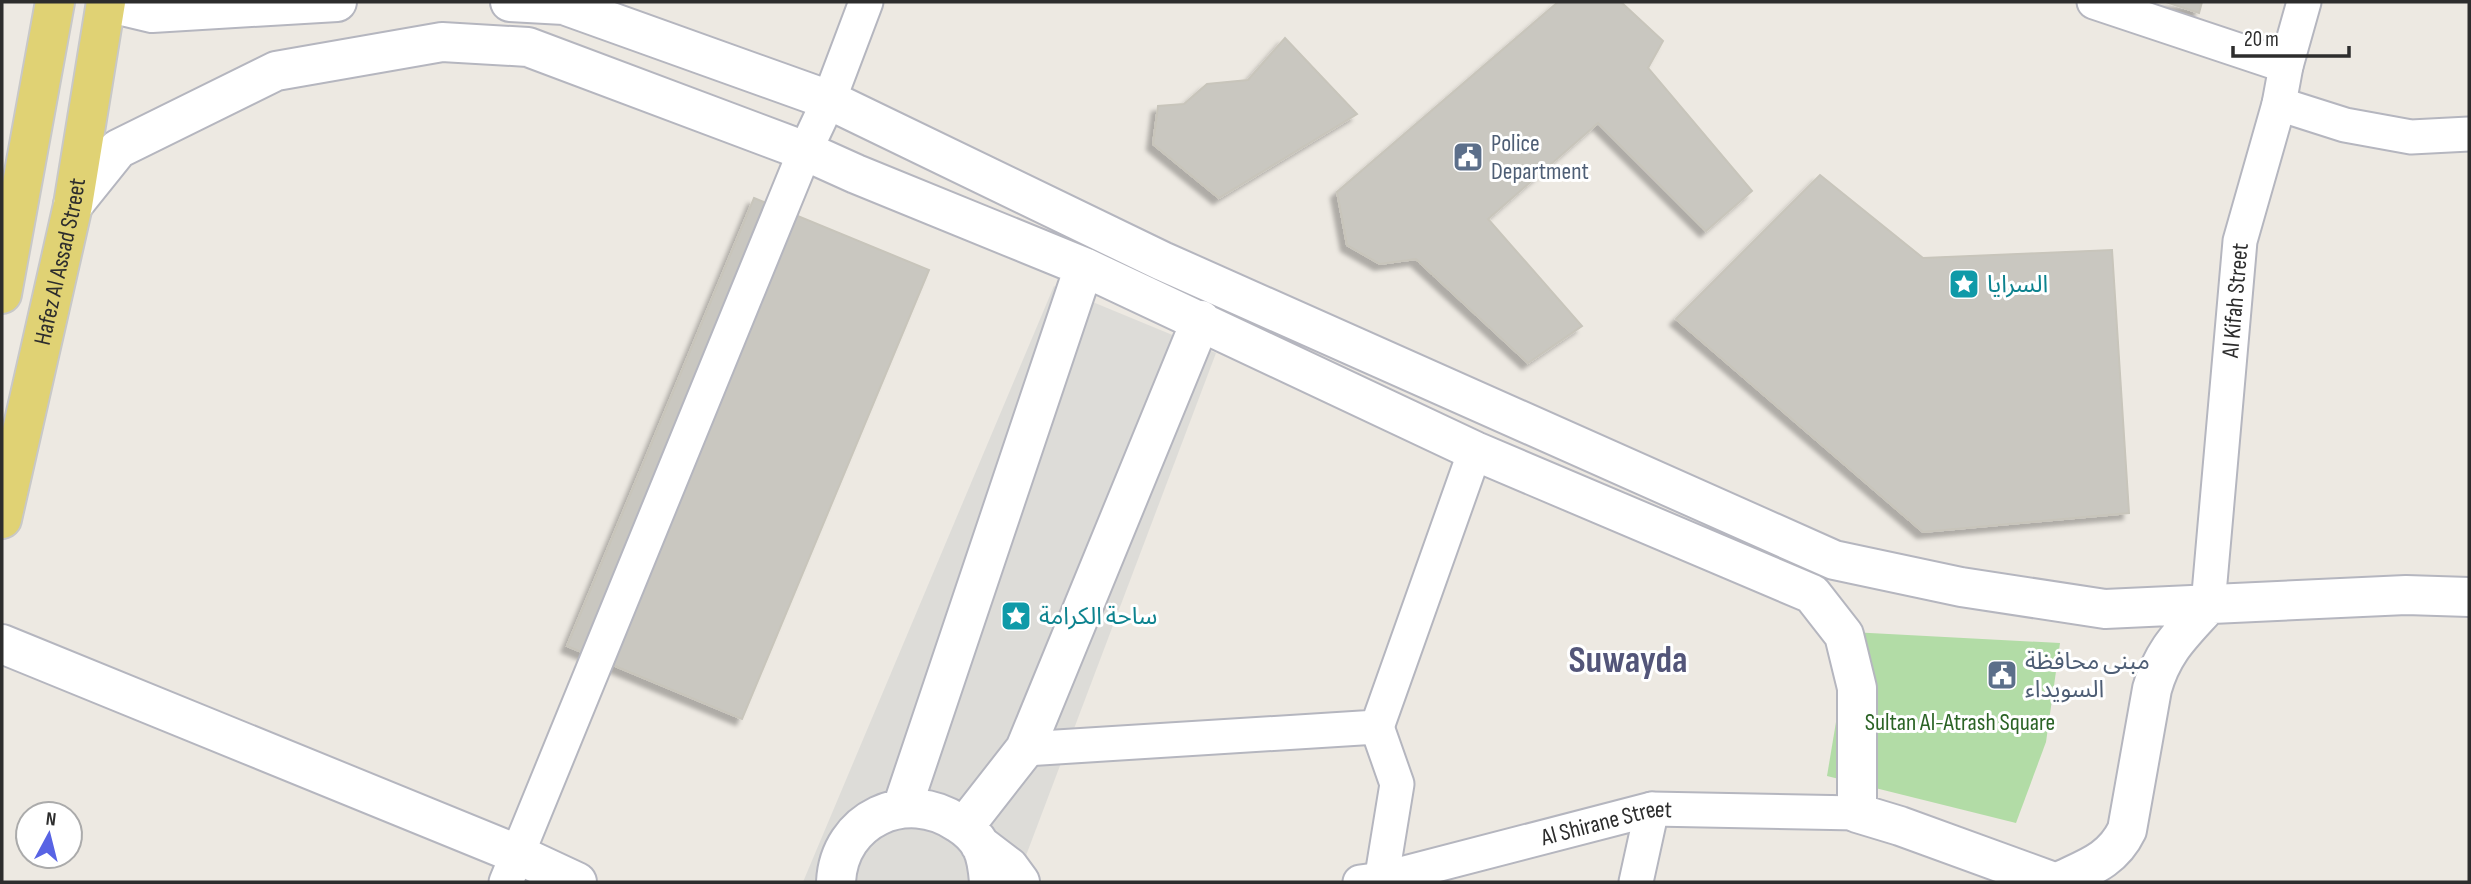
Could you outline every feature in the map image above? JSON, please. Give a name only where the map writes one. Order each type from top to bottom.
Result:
[{"type":"main road","name":"Hafez Al Assad Street","points":[[2,294],[55,2]]},
{"type":"main road","name":"Hafez Al Assad Street","points":[[2,519],[73,205],[106,2]]},
{"type":"main road","points":[[106,2],[152,13],[337,2]]},
{"type":"main road","points":[[510,2],[563,3],[830,100],[1162,261],[1834,560],[1961,587],[2105,608],[2406,595],[2469,597]]},
{"type":"main road","points":[[73,205],[118,149],[276,71],[442,42],[528,47],[805,151],[1084,267],[1475,451],[1812,594],[1844,635],[1857,688],[1857,813],[2056,882],[2106,859],[2120,845],[2127,830],[2151,689],[2158,667],[2170,647],[2208,605]]},
{"type":"main road","points":[[902,808],[1084,267]]},
{"type":"main road","points":[[972,836],[1025,749],[1201,320]]},
{"type":"main road","points":[[2,643],[512,868],[577,882]]},
{"type":"main road","points":[[836,882],[845,846],[862,826],[880,814],[902,808],[925,808],[946,815],[1009,867],[1020,882]]},
{"type":"main road","points":[[972,836],[987,865],[989,882]]},
{"type":"street","points":[[512,868],[805,151],[830,100],[866,2]]},
{"type":"street","points":[[2094,2],[2286,66]]},
{"type":"street","name":"Al Kifah Street","points":[[2208,605],[2240,241],[2304,2]]},
{"type":"street","points":[[2278,104],[2345,125],[2411,137],[2469,134]]},
{"type":"street","points":[[1374,881],[1397,784],[1377,727],[1475,451]]},
{"type":"street","points":[[1025,749],[1377,727]]},
{"type":"street","points":[[1636,882],[1653,809]]},
{"type":"street","name":"Al Shirane Street","points":[[1374,881],[1653,809],[1857,813]]},
{"type":"green space","name":"Sultan Al-Atrash Square","points":[[1851,632],[2060,643],[2046,742],[2016,823],[1827,776]]},
{"type":"shaded area","name":"ساحة الكرامة","points":[[1054,286],[1216,353],[1016,882],[803,882]]},
{"type":"building","name":"Police Department","points":[[1558,2],[1621,2],[1663,41],[1648,68],[1752,191],[1706,231],[1598,123],[1488,219],[1582,326],[1528,363],[1416,259],[1380,264],[1347,245],[1337,192]]},
{"type":"building","points":[[2166,2],[2202,2],[2199,13]]},
{"type":"building","points":[[1285,38],[1357,114],[1219,198],[1153,144],[1158,106],[1184,104],[1207,84],[1248,80]]},
{"type":"building","points":[[1820,175],[1923,258],[2112,250],[2129,513],[1923,532],[1676,319]]},
{"type":"building","points":[[754,198],[929,270],[742,719],[567,646]]},
{"type":"place","name":"Police Department","points":[[1468,157]]},
{"type":"place","name":"السرايا","points":[[1964,284]]},
{"type":"place","name":"ساحة الكرامة","points":[[1016,616]]},
{"type":"place","name":"مبنى محافظة السويداء","points":[[2002,675]]},
{"type":"district","name":"Suwayda","points":[[1628,659]]}]
